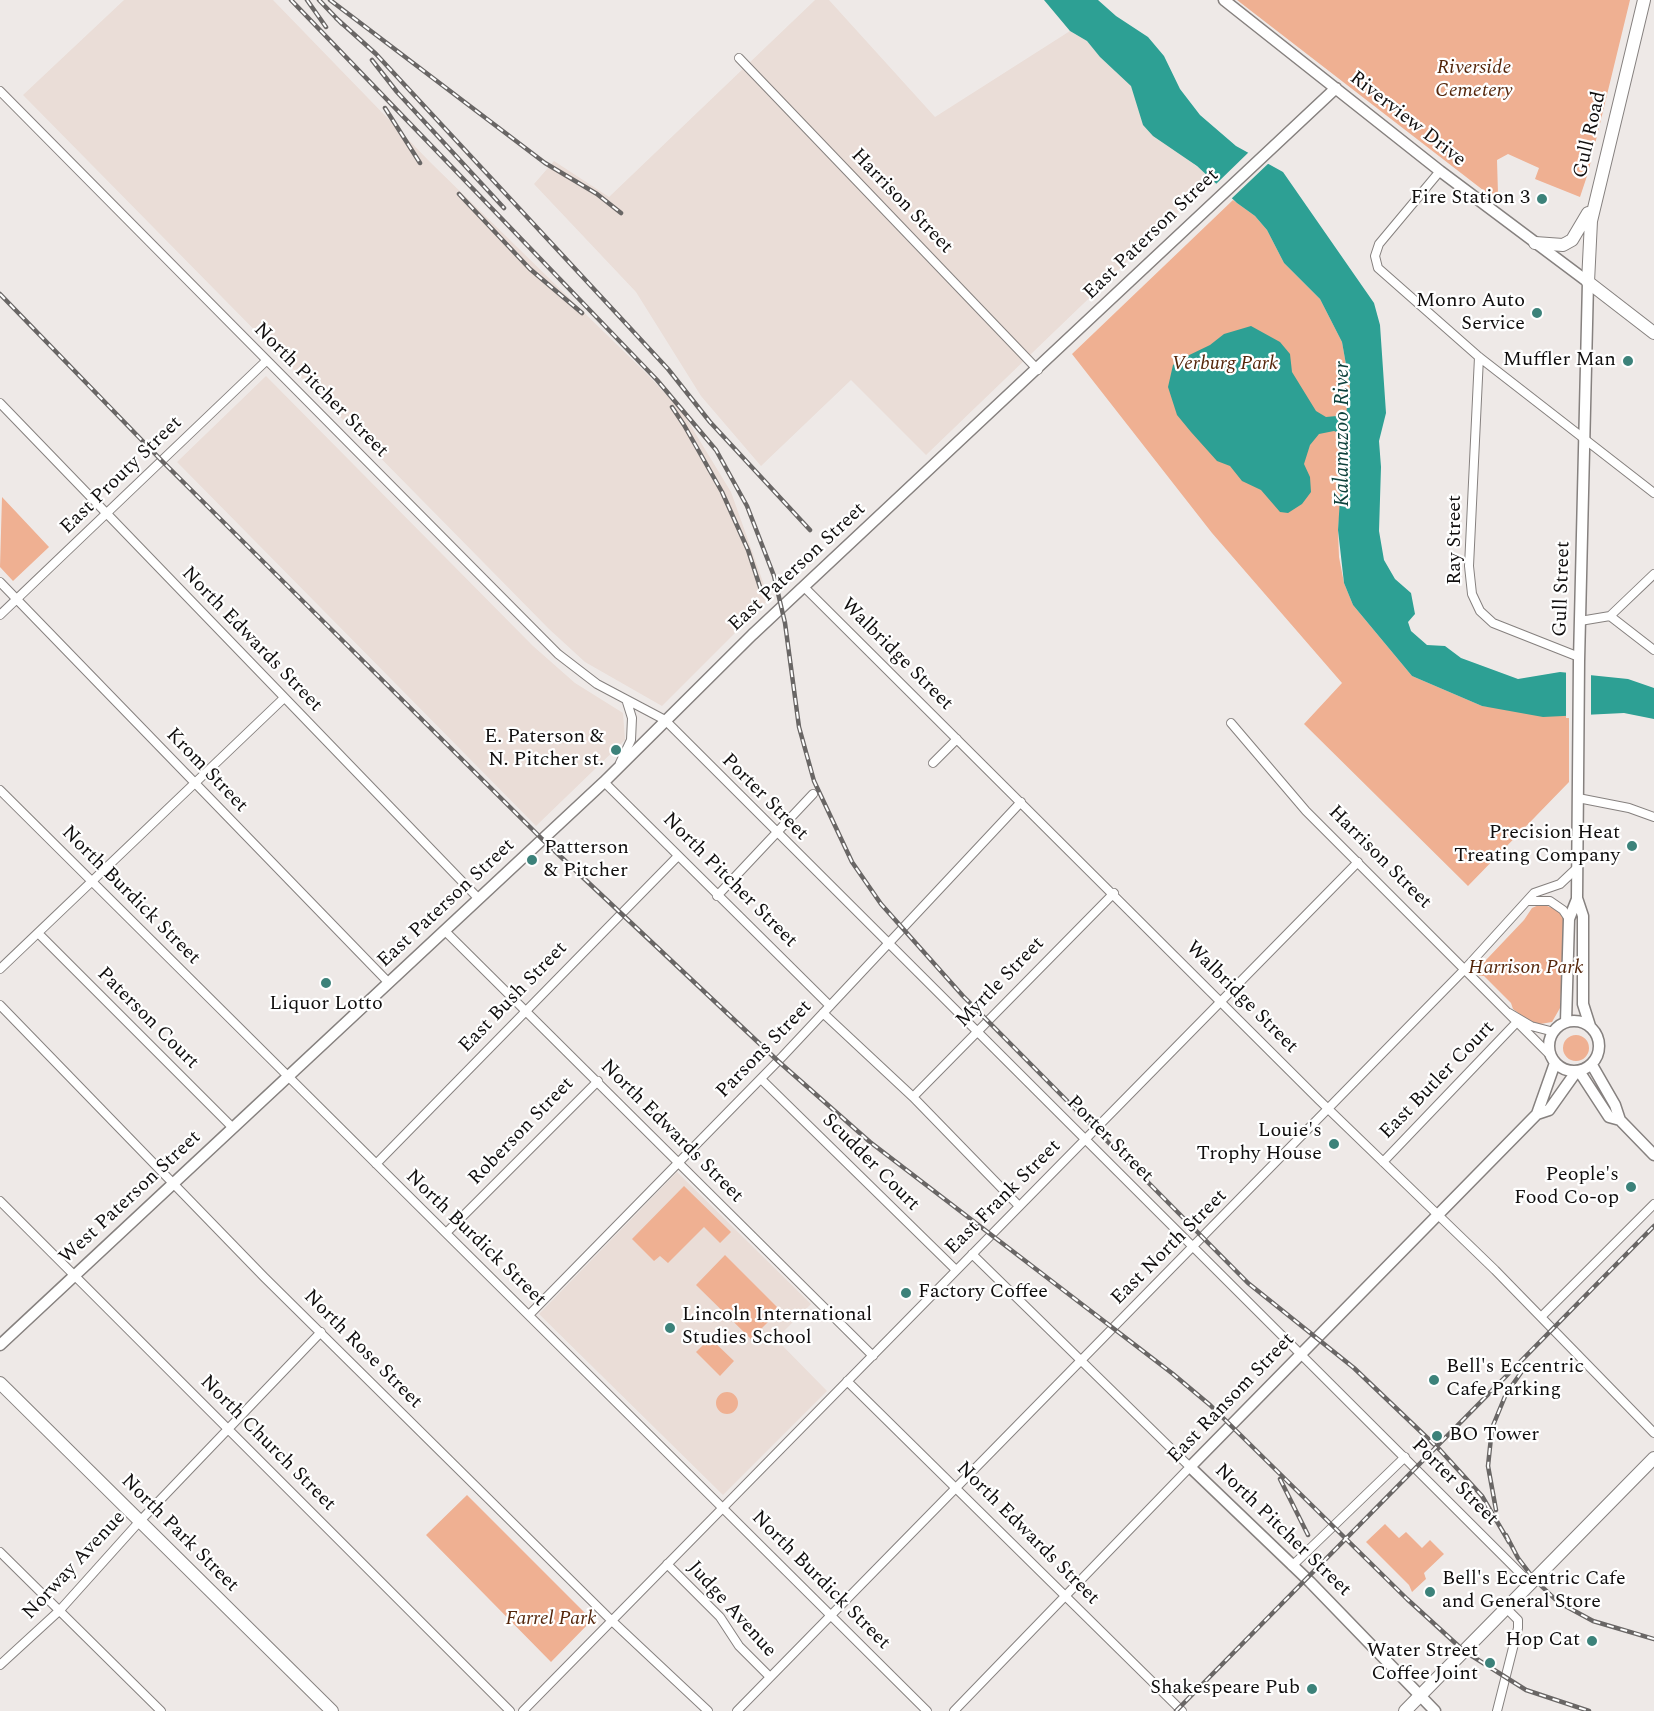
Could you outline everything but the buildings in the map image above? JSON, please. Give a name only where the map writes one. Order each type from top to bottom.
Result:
[{"type":"main road","name":"Gull Road","points":[[1588,282],[1588,245],[1597,196],[1644,0]]},
{"type":"main road","points":[[1534,243],[1563,244],[1572,240],[1579,234],[1597,196]]},
{"type":"main road","name":"Riverview Drive","points":[[1588,282],[1654,333]]},
{"type":"main road","name":"North Park Street","points":[[0,1383],[332,1711]]},
{"type":"main road","points":[[1405,1711],[1654,1458]]},
{"type":"street","name":"Riverview Drive","points":[[1224,0],[1281,48],[1588,282]]},
{"type":"street","name":"Harrison Street","points":[[739,58],[1038,370]]},
{"type":"street","name":"East Paterson Street","points":[[286,1076],[604,782],[665,720],[804,587],[1038,370],[1279,139],[1336,88]]},
{"type":"street","name":"North Pitcher Street","points":[[0,91],[558,654],[575,670],[627,702],[665,720]]},
{"type":"street","points":[[1440,171],[1376,250],[1378,268],[1479,357],[1654,493]]},
{"type":"street","name":"Gull Street","points":[[1566,1022],[1569,919],[1577,898],[1578,867],[1579,659],[1588,282]]},
{"type":"street","name":"Ray Street","points":[[1479,357],[1469,566],[1472,594],[1480,610],[1493,623],[1579,659]]},
{"type":"street","name":"East Prouty Street","points":[[0,615],[266,361]]},
{"type":"street","name":"North Edwards Street","points":[[0,403],[479,899]]},
{"type":"street","points":[[1580,621],[1610,616],[1654,574]]},
{"type":"street","name":"Krom Street","points":[[0,582],[389,983]]},
{"type":"street","name":"Walbridge Street","points":[[804,587],[1541,1317],[1654,1432]]},
{"type":"street","points":[[1610,616],[1654,650]]},
{"type":"street","points":[[0,969],[284,698]]},
{"type":"street","points":[[619,766],[631,740],[632,717],[627,702]]},
{"type":"street","name":"Porter Street","points":[[665,720],[1530,1583]]},
{"type":"street","name":"Harrison Street","points":[[1231,723],[1306,811],[1553,1060]]},
{"type":"street","points":[[933,763],[957,739]]},
{"type":"street","name":"North Pitcher Street","points":[[604,782],[830,1005]]},
{"type":"street","name":"North Burdick Street","points":[[0,790],[927,1711]]},
{"type":"street","points":[[717,896],[813,794]]},
{"type":"street","points":[[1578,798],[1629,808],[1654,817]]},
{"type":"street","name":"Parsons Street","points":[[530,1315],[679,1164],[1021,802]]},
{"type":"street","name":"East Bush Street","points":[[376,1164],[678,856]]},
{"type":"street","name":"East Frank Street","points":[[523,1711],[1358,862]]},
{"type":"street","name":"East North Street","points":[[737,1711],[1329,1109],[1464,970],[1534,893],[1560,884],[1578,867]]},
{"type":"street","name":"Myrtle Street","points":[[913,1097],[1114,893]]},
{"type":"street","name":"Gull Street","points":[[1577,898],[1583,916],[1583,1004],[1590,1026]]},
{"type":"street","points":[[1529,901],[1550,902],[1563,910],[1569,919]]},
{"type":"street","name":"North Edwards Street","points":[[445,931],[873,1356]]},
{"type":"street","name":"Paterson Court","points":[[38,933],[233,1128]]},
{"type":"street","name":"North Rose Street","points":[[0,1005],[173,1184],[321,1332],[611,1620],[708,1711]]},
{"type":"street","points":[[823,1013],[913,1097],[1019,1206]]},
{"type":"street","name":"Harrison Street","points":[[1508,1013],[1531,1026],[1554,1032]]},
{"type":"street","points":[[1566,1022],[1583,1022],[1590,1026],[1599,1041],[1597,1058],[1592,1065],[1577,1071],[1561,1068],[1553,1060],[1550,1040],[1554,1032],[1566,1022]]},
{"type":"street","name":"East Butler Court","points":[[1383,1162],[1516,1023]]},
{"type":"street","name":"East Ransom Street","points":[[1537,1114],[1553,1060]]},
{"type":"street","points":[[1592,1065],[1615,1106],[1620,1120],[1654,1155]]},
{"type":"street","points":[[1577,1071],[1609,1117],[1620,1120]]},
{"type":"street","name":"East Ransom Street","points":[[954,1711],[1300,1353],[1537,1114],[1549,1110],[1577,1071]]},
{"type":"street","name":"West Paterson Street","points":[[0,1345],[286,1076]]},
{"type":"street","name":"Scudder Court","points":[[761,1078],[956,1270]]},
{"type":"street","name":"Roberson Street","points":[[446,1233],[598,1081]]},
{"type":"street","name":"North Church Street","points":[[0,1201],[510,1711]]},
{"type":"street","points":[[1541,1317],[1654,1204]]},
{"type":"street","name":"North Pitcher Street","points":[[972,1254],[1292,1566],[1435,1711]]},
{"type":"street","name":"Norway Avenue","points":[[0,1665],[60,1610],[139,1522],[321,1332]]},
{"type":"street","name":"North Edwards Street","points":[[847,1381],[1182,1711]]},
{"type":"street","points":[[1292,1566],[1405,1457]]},
{"type":"street","points":[[0,1552],[161,1711]]},
{"type":"street","name":"Judge Avenue","points":[[667,1564],[720,1617],[739,1646],[770,1677]]},
{"type":"street","points":[[1497,1711],[1518,1628],[1518,1620],[1506,1608]]},
{"type":"shaded area","points":[[124,0],[273,0],[430,162],[648,375],[683,413],[731,492],[769,599],[662,706],[585,662],[549,629],[23,95]]},
{"type":"shaded area","points":[[815,0],[829,0],[935,117],[1070,31],[1087,41],[1100,57],[1132,86],[1143,125],[1213,179],[926,455],[851,380],[761,466],[701,396],[636,292],[534,184],[554,161],[609,197]]},
{"type":"shaded area","points":[[266,376],[533,646],[575,683],[623,713],[625,740],[536,826],[177,462]]},
{"type":"shaded area","name":"Lincoln International Studies School","points":[[677,1172],[811,1304],[776,1339],[827,1391],[723,1495],[539,1314]]},
{"type":"green space","name":"Riverside Cemetery","points":[[1237,0],[1630,0],[1588,173],[1580,197],[1535,179],[1539,168],[1508,154],[1497,160],[1498,194],[1492,197]]},
{"type":"green space","name":"Verburg Park","points":[[1233,200],[1255,216],[1267,230],[1284,263],[1320,299],[1342,342],[1350,387],[1338,530],[1339,557],[1344,583],[1353,605],[1412,676],[1482,706],[1569,715],[1569,782],[1468,886],[1304,724],[1342,683],[1212,533],[1072,354]]},
{"type":"green space","points":[[2,497],[49,547],[13,581],[0,567]]},
{"type":"green space","name":"Harrison Park","points":[[1541,904],[1556,909],[1562,915],[1565,924],[1560,1008],[1552,1022],[1540,1024],[1529,1021],[1513,1009],[1511,1003],[1484,976],[1479,976],[1475,969],[1478,963],[1486,960],[1524,920],[1532,908]]},
{"type":"green space","points":[[1576,1035],[1585,1039],[1589,1048],[1585,1057],[1576,1061],[1567,1057],[1563,1048],[1567,1039]]},
{"type":"green space","points":[[684,1186],[731,1232],[720,1243],[704,1227],[668,1263],[660,1256],[654,1261],[632,1239]]},
{"type":"green space","points":[[725,1255],[780,1310],[751,1339],[696,1285]]},
{"type":"green space","points":[[710,1338],[734,1361],[720,1376],[696,1352]]},
{"type":"green space","points":[[727,1392],[735,1395],[738,1403],[735,1411],[727,1414],[719,1411],[716,1403],[719,1395]]},
{"type":"green space","name":"Farrel Park","points":[[467,1495],[592,1620],[551,1662],[426,1535]]},
{"type":"green space","points":[[1385,1524],[1399,1538],[1406,1532],[1422,1548],[1430,1540],[1444,1554],[1424,1573],[1426,1579],[1412,1592],[1409,1585],[1366,1542]]},
{"type":"water","name":"Kalamazoo River","points":[[1044,0],[1098,0],[1116,16],[1148,37],[1164,56],[1180,89],[1200,115],[1236,146],[1283,172],[1374,303],[1380,325],[1386,413],[1379,441],[1381,467],[1379,531],[1384,560],[1395,579],[1411,593],[1415,614],[1408,622],[1411,631],[1427,645],[1445,646],[1461,658],[1518,679],[1560,672],[1628,679],[1654,688],[1654,719],[1624,713],[1543,717],[1482,706],[1412,676],[1353,605],[1344,583],[1338,530],[1344,435],[1334,431],[1319,434],[1310,445],[1304,464],[1310,477],[1311,492],[1302,504],[1288,513],[1280,512],[1261,490],[1242,481],[1230,466],[1217,461],[1191,432],[1177,415],[1168,387],[1173,365],[1181,359],[1210,345],[1224,334],[1251,326],[1280,342],[1290,354],[1292,372],[1316,411],[1326,417],[1337,416],[1346,414],[1350,387],[1342,342],[1320,299],[1284,263],[1267,230],[1255,216],[1237,203],[1197,166],[1153,136],[1143,125],[1131,86],[1100,57],[1087,41],[1070,31]]},
{"type":"pier","points":[[1251,150],[1271,161],[1230,200],[1215,185]]},
{"type":"pier","points":[[1566,670],[1591,672],[1591,718],[1566,718]]},
{"type":"railway","points":[[291,0],[657,380],[716,450],[747,506],[774,576],[785,623],[799,727],[814,781],[852,862],[881,904],[963,996],[1248,1283],[1354,1368],[1440,1450],[1482,1496],[1509,1542]]},
{"type":"railway","points":[[307,0],[326,27]]},
{"type":"railway","points":[[319,0],[342,24]]},
{"type":"railway","points":[[330,0],[545,163],[597,194],[621,213]]},
{"type":"railway","points":[[336,18],[376,54],[668,369],[710,422],[810,530]]},
{"type":"railway","points":[[372,60],[397,92],[504,208]]},
{"type":"railway","points":[[385,108],[420,163]]},
{"type":"railway","points":[[459,194],[530,269],[582,313]]},
{"type":"railway","points":[[0,294],[162,461],[542,839],[778,1061],[870,1142],[1173,1374],[1210,1405],[1407,1599],[1464,1651],[1526,1690],[1589,1711]]},
{"type":"railway","points":[[672,407],[722,492],[748,550],[761,590]]},
{"type":"railway","points":[[1176,1711],[1654,1226]]},
{"type":"railway","points":[[1496,1510],[1488,1466],[1492,1428],[1506,1394],[1525,1367]]},
{"type":"railway","points":[[1280,1479],[1308,1535]]},
{"type":"railway","points":[[1506,1535],[1518,1558],[1534,1579],[1558,1602],[1593,1621],[1654,1639]]},
{"type":"place","name":"Fire Station 3","points":[[1542,199]]},
{"type":"place","name":"Monro Auto Service","points":[[1537,313]]},
{"type":"place","name":"Muffler Man","points":[[1628,361]]},
{"type":"place","name":"E. Paterson & N. Pitcher st.","points":[[616,750]]},
{"type":"place","name":"Precision Heat Treating Company","points":[[1632,846]]},
{"type":"place","name":"Patterson & Pitcher","points":[[532,860]]},
{"type":"place","name":"Liquor Lotto","points":[[326,983]]},
{"type":"place","name":"Louie's Trophy House","points":[[1334,1144]]},
{"type":"place","name":"People's Food Co-op","points":[[1631,1187]]},
{"type":"place","name":"Factory Coffee","points":[[906,1293]]},
{"type":"place","name":"Lincoln International Studies School","points":[[670,1328]]},
{"type":"place","name":"Bell's Eccentric Cafe Parking","points":[[1434,1380]]},
{"type":"place","name":"BO Tower","points":[[1437,1436]]},
{"type":"place","name":"Bell's Eccentric Cafe and General Store","points":[[1430,1592]]},
{"type":"place","name":"Hop Cat","points":[[1592,1641]]},
{"type":"place","name":"Water Street Coffee Joint","points":[[1490,1663]]},
{"type":"place","name":"Shakespeare Pub","points":[[1312,1689]]}]
